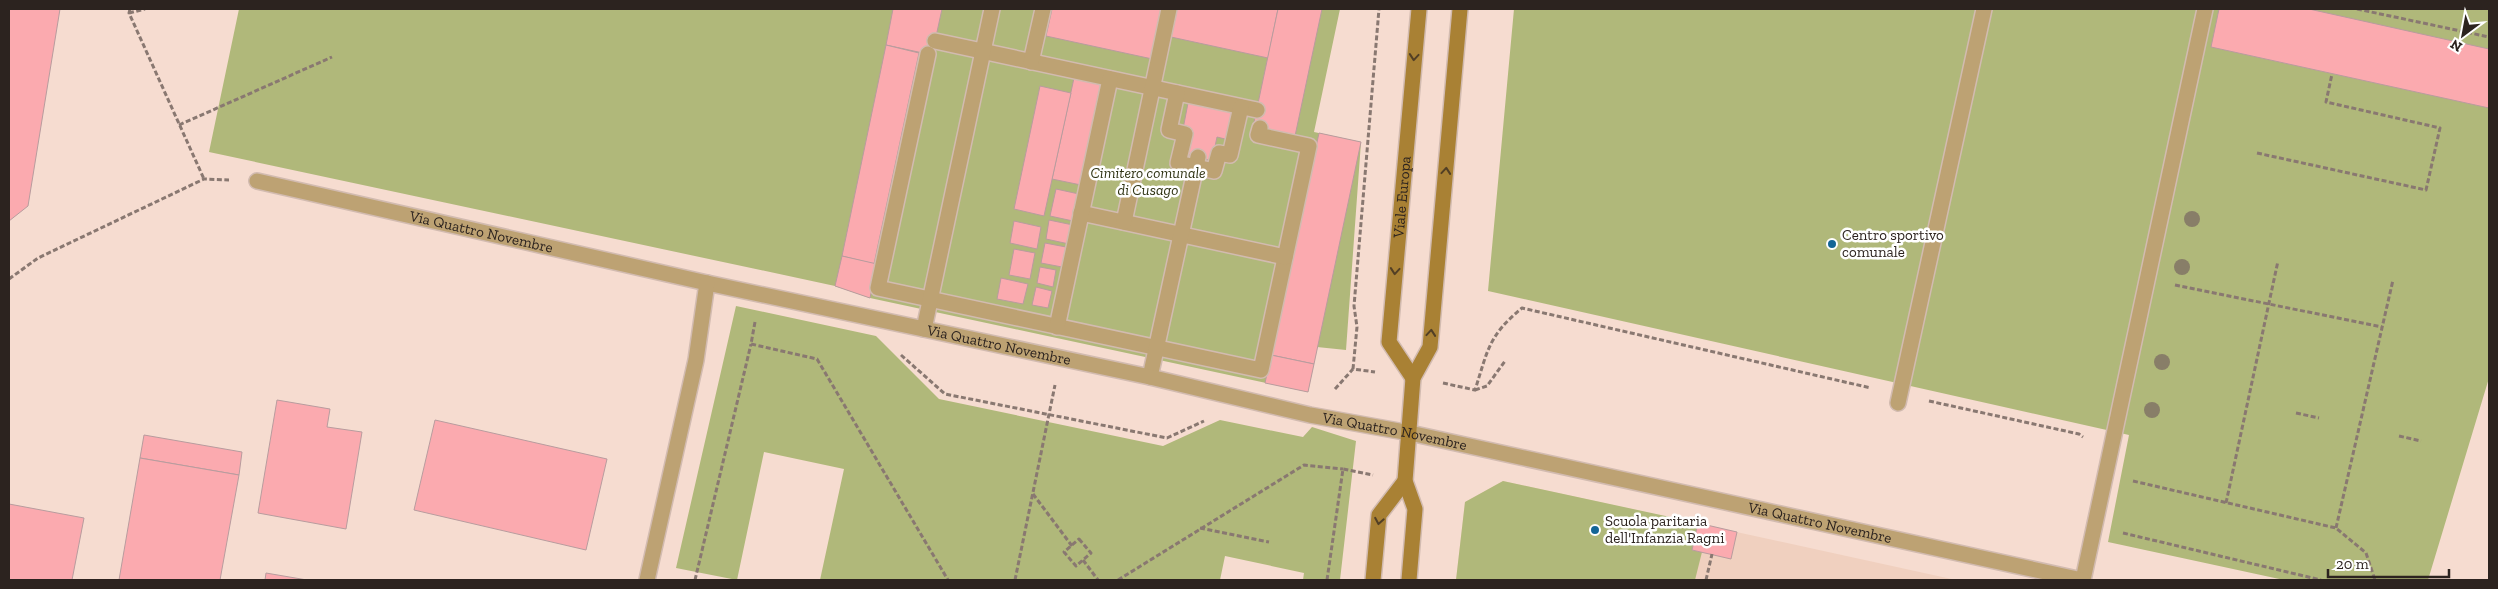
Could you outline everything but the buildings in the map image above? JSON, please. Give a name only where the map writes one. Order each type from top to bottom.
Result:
[{"type":"street","points":[[924,329],[992,9]]},
{"type":"street","points":[[1032,62],[1043,9]]},
{"type":"street","points":[[1124,222],[1169,9]]},
{"type":"street","name":"Viale Europa","points":[[1414,378],[1389,342],[1419,9]]},
{"type":"street","points":[[1409,580],[1415,509],[1405,481],[1414,378],[1430,348],[1460,9]]},
{"type":"street","points":[[1898,402],[1984,9]]},
{"type":"street","points":[[2082,580],[2204,9]]},
{"type":"street","points":[[1257,110],[983,52],[931,48],[878,288],[1261,370],[1309,146],[1258,135],[1260,128]]},
{"type":"street","points":[[1057,327],[1110,79]]},
{"type":"street","points":[[1150,377],[1181,235],[1191,154],[1184,134],[1169,130],[1177,93]]},
{"type":"street","points":[[1191,154],[1214,171],[1217,152],[1230,155],[1241,107]]},
{"type":"street","name":"Via Quattro Novembre","points":[[257,181],[707,283],[1150,377],[1310,415],[1410,432],[2082,580]]},
{"type":"street","points":[[1081,213],[1285,257]]},
{"type":"street","points":[[647,580],[696,360],[707,283]]},
{"type":"street","points":[[1373,580],[1379,515],[1405,481]]},
{"type":"path","points":[[145,9],[130,11],[204,179]]},
{"type":"path","points":[[1353,369],[1357,327],[1354,306],[1379,9]]},
{"type":"path","points":[[2357,9],[2489,37]]},
{"type":"path","points":[[179,125],[332,57]]},
{"type":"path","points":[[2257,153],[2426,190],[2440,128],[2326,102],[2332,74]]},
{"type":"path","points":[[2226,503],[2278,261]]},
{"type":"path","points":[[2147,279],[2382,327]]},
{"type":"path","points":[[2336,528],[2393,280]]},
{"type":"path","points":[[695,580],[751,344],[759,294]]},
{"type":"path","points":[[751,344],[817,359],[948,580]]},
{"type":"path","points":[[1014,580],[1061,358]]},
{"type":"path","points":[[1475,390],[1487,386],[1505,361]]},
{"type":"path","points":[[2296,413],[2319,418]]},
{"type":"path","points":[[2399,436],[2421,441]]},
{"type":"path","points":[[1118,580],[1304,465],[1343,469]]},
{"type":"path","points":[[1033,493],[1072,546]]},
{"type":"path","points":[[2094,526],[2321,580]]},
{"type":"path","points":[[1200,528],[1269,542]]},
{"type":"path","points":[[1079,539],[1092,553],[1083,560],[1076,566],[1064,552],[1079,539]]},
{"type":"path","points":[[1706,580],[1712,554]]},
{"type":"path","points":[[1083,560],[1098,580]]},
{"type":"shaded area","name":"Scuola paritaria dell'Infanzia Ragni","points":[[1503,481],[1956,580],[1456,580],[1465,502]]},
{"type":"green space","name":"Cimitero comunale di Cusago","points":[[239,9],[1340,9],[1314,132],[1361,142],[1346,350],[1317,347],[1308,392],[870,298],[835,286],[209,152]]},
{"type":"green space","name":"Centro sportivo comunale","points":[[1514,9],[2489,9],[2489,378],[2428,580],[2284,580],[2108,542],[2129,435],[1488,291]]},
{"type":"green space","points":[[736,306],[876,336],[939,399],[1163,446],[1220,420],[1303,437],[1312,427],[1356,441],[1340,580],[1303,580],[1304,573],[1225,556],[1220,580],[820,580],[844,469],[764,452],[737,580],[676,568]]},
{"type":"green space","name":"Scuola paritaria dell'Infanzia Ragni","points":[[1503,481],[1698,523],[1692,550],[1702,552],[1695,580],[1456,580],[1465,502]]},
{"type":"place","name":"Centro sportivo comunale","points":[[1832,244]]},
{"type":"place","name":"Scuola paritaria dell'Infanzia Ragni","points":[[1595,530]]}]
